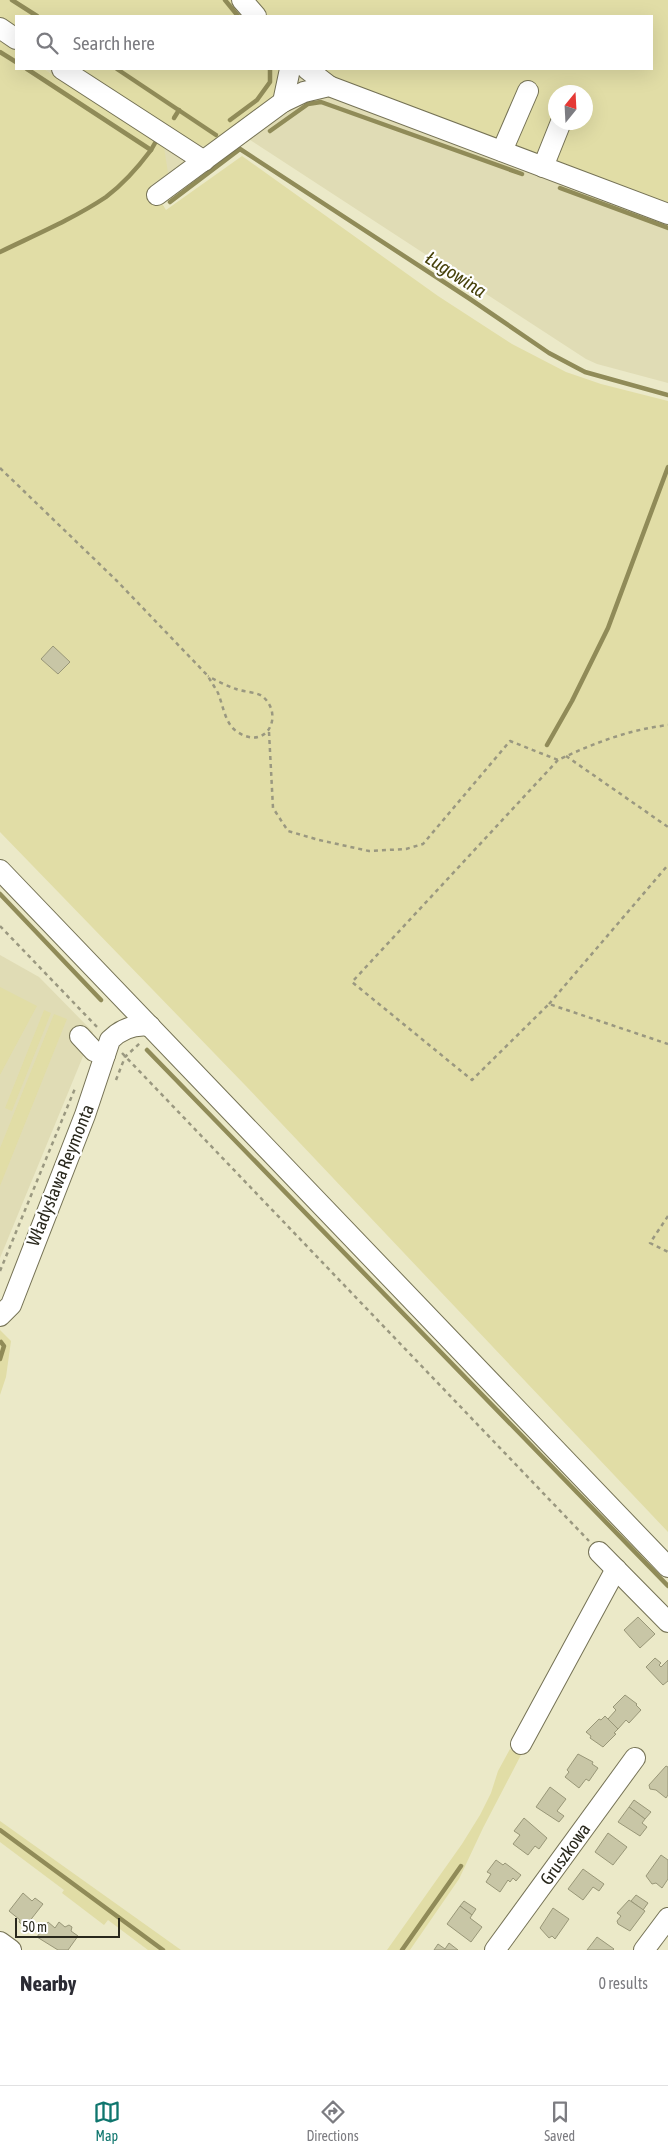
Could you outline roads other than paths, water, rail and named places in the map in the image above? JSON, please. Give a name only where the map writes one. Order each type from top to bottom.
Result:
[{"type":"street","points":[[242,0],[255,15]]},
{"type":"street","points":[[0,28],[15,38]]},
{"type":"street","points":[[64,70],[204,161]]},
{"type":"street","points":[[283,102],[290,70]]},
{"type":"street","points":[[308,70],[329,86],[668,214]]},
{"type":"street","points":[[157,195],[283,102],[304,92],[329,86]]},
{"type":"street","points":[[502,151],[528,91]]},
{"type":"street","points":[[543,166],[557,130]]},
{"type":"street","points":[[0,870],[668,1567]]},
{"type":"street","name":"Władysława Reymonta","points":[[0,1316],[11,1305],[88,1108],[102,1044],[121,1005],[120,995]]},
{"type":"street","points":[[102,1044],[137,1025],[150,1026]]},
{"type":"street","points":[[599,1552],[668,1622]]},
{"type":"street","points":[[521,1744],[616,1569]]},
{"type":"street","name":"Gruszkowa","points":[[496,1950],[635,1758]]},
{"type":"street","points":[[644,1950],[668,1918]]},
{"type":"street","points":[[0,1942],[11,1950]]},
{"type":"waterway","name":"Ługowina","points":[[12,0],[35,15]]},
{"type":"waterway","points":[[225,0],[237,15]]},
{"type":"waterway","points":[[0,52],[15,61]]},
{"type":"waterway","points":[[0,252],[67,220],[106,197],[130,175],[151,150],[29,70]]},
{"type":"waterway","name":"Ługowina","points":[[118,70],[216,135]]},
{"type":"waterway","points":[[230,120],[257,100],[270,82],[270,70]]},
{"type":"waterway","points":[[270,131],[308,104],[321,102],[522,174]]},
{"type":"waterway","points":[[174,118],[179,110]]},
{"type":"waterway","points":[[151,150],[155,143]]},
{"type":"waterway","name":"Ługowina","points":[[170,202],[240,149],[470,299],[549,353],[585,372],[668,395]]},
{"type":"waterway","points":[[560,188],[668,228]]},
{"type":"waterway","points":[[547,745],[572,701],[608,628],[668,467]]},
{"type":"waterway","points":[[0,894],[101,1000]]},
{"type":"waterway","points":[[147,1050],[668,1586]]},
{"type":"waterway","points":[[0,1359],[4,1346],[1,1342]]},
{"type":"waterway","points":[[0,1830],[163,1950]]},
{"type":"waterway","points":[[402,1950],[461,1866]]}]
